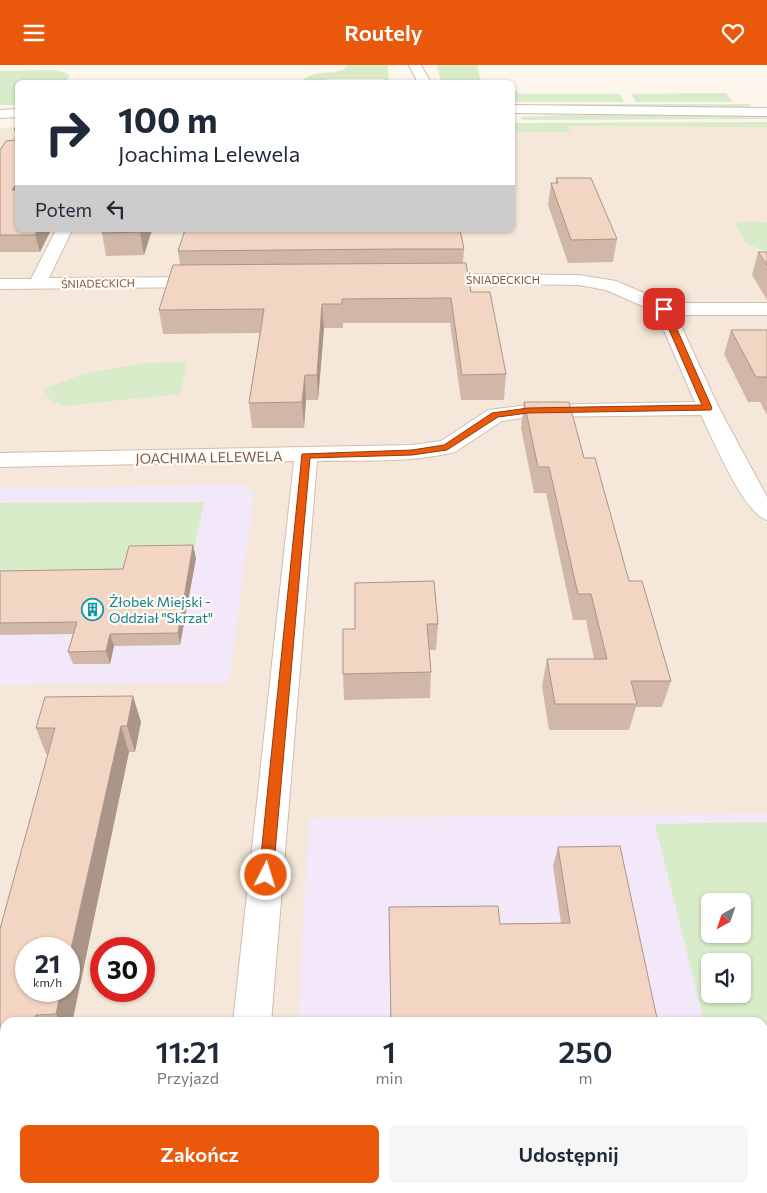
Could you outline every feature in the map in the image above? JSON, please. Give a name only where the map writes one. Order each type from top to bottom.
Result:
[{"type":"street","points":[[410,68],[422,80]]},
{"type":"street","points":[[515,109],[767,112]]},
{"type":"street","points":[[515,115],[588,111]]},
{"type":"street","points":[[0,114],[15,113]]},
{"type":"street","name":"ŚNIADECKICH","points":[[63,232],[37,284],[225,282]]},
{"type":"street","name":"ŚNIADECKICH","points":[[417,279],[580,280],[610,285],[664,309]]},
{"type":"street","points":[[0,285],[37,284]]},
{"type":"street","points":[[767,309],[664,309],[708,408],[756,500],[767,512]]},
{"type":"street","name":"JOACHIMA LELEWELA","points":[[0,460],[412,453],[447,447],[496,415],[528,411],[708,408]]},
{"type":"street","points":[[253,1017],[306,455]]},
{"type":"shaded area","points":[[767,123],[767,1017],[0,1017],[0,128],[15,127],[15,232],[515,232],[515,125]]},
{"type":"shaded area","points":[[245,485],[254,492],[229,683],[0,685],[0,488]]},
{"type":"shaded area","points":[[767,814],[767,1017],[298,1017],[309,818]]},
{"type":"green space","points":[[348,65],[388,65],[389,80],[304,80],[315,74],[343,69]]},
{"type":"green space","points":[[437,65],[477,65],[481,80],[441,80]]},
{"type":"green space","points":[[53,70],[64,72],[70,76],[67,80],[15,80],[15,105],[0,105],[0,71]]},
{"type":"green space","points":[[515,91],[520,94],[620,94],[624,102],[515,101]]},
{"type":"green space","points":[[726,93],[733,102],[636,102],[631,94]]},
{"type":"green space","points":[[749,104],[752,106],[716,109],[534,105]]},
{"type":"green space","points":[[564,115],[767,115],[767,119],[523,120],[520,117]]},
{"type":"green space","points":[[767,122],[767,127],[568,126],[570,132],[515,132],[515,123]]},
{"type":"green space","points":[[750,221],[767,223],[767,252],[746,243],[735,224]]},
{"type":"green space","points":[[187,362],[180,394],[64,406],[50,400],[44,389],[83,374],[144,363]]},
{"type":"green space","points":[[204,502],[193,555],[126,577],[0,578],[0,503]]},
{"type":"green space","points":[[767,822],[767,1017],[703,1017],[655,824]]},
{"type":"building","points":[[15,140],[15,186],[12,190],[15,190],[15,232],[37,232],[35,235],[0,235],[0,150],[6,141]]},
{"type":"building","points":[[556,178],[591,178],[617,239],[571,240],[551,183],[558,183]]},
{"type":"building","points":[[102,232],[140,232],[102,233]]},
{"type":"building","points":[[184,232],[460,232],[464,249],[398,249],[178,251]]},
{"type":"building","points":[[758,252],[767,252],[767,265]]},
{"type":"building","points":[[466,263],[471,292],[490,292],[506,374],[462,375],[451,298],[342,299],[342,304],[322,304],[317,375],[305,375],[302,402],[249,403],[264,309],[159,310],[173,265]]},
{"type":"building","points":[[731,330],[767,330],[767,377],[756,377]]},
{"type":"building","points":[[524,402],[569,402],[584,458],[595,458],[629,581],[642,581],[671,681],[631,681],[637,704],[555,704],[547,659],[607,659],[591,594],[578,594],[549,467],[538,467]]},
{"type":"building","name":"Żłobek Miejski - Oddział \"Skrzat\"","points":[[193,545],[178,633],[110,634],[106,651],[68,652],[77,622],[0,623],[0,571],[123,569],[129,546]]},
{"type":"building","points":[[434,581],[438,624],[427,624],[431,672],[343,674],[343,629],[355,629],[355,583]]},
{"type":"building","points":[[133,696],[127,726],[121,726],[74,937],[15,937],[15,1002],[59,1002],[56,1014],[36,1015],[36,1017],[0,1017],[0,929],[55,728],[36,728],[45,697]]},
{"type":"building","points":[[620,846],[657,1017],[391,1017],[389,907],[498,906],[500,924],[570,923],[558,847]]},
{"type":"place","name":"Żłobek Miejski - Oddział \"Skrzat\"","points":[[93,609]]},
{"type":"route","points":[[266,875],[306,455],[412,453],[447,447],[496,415],[528,411],[708,408],[664,309]]}]
